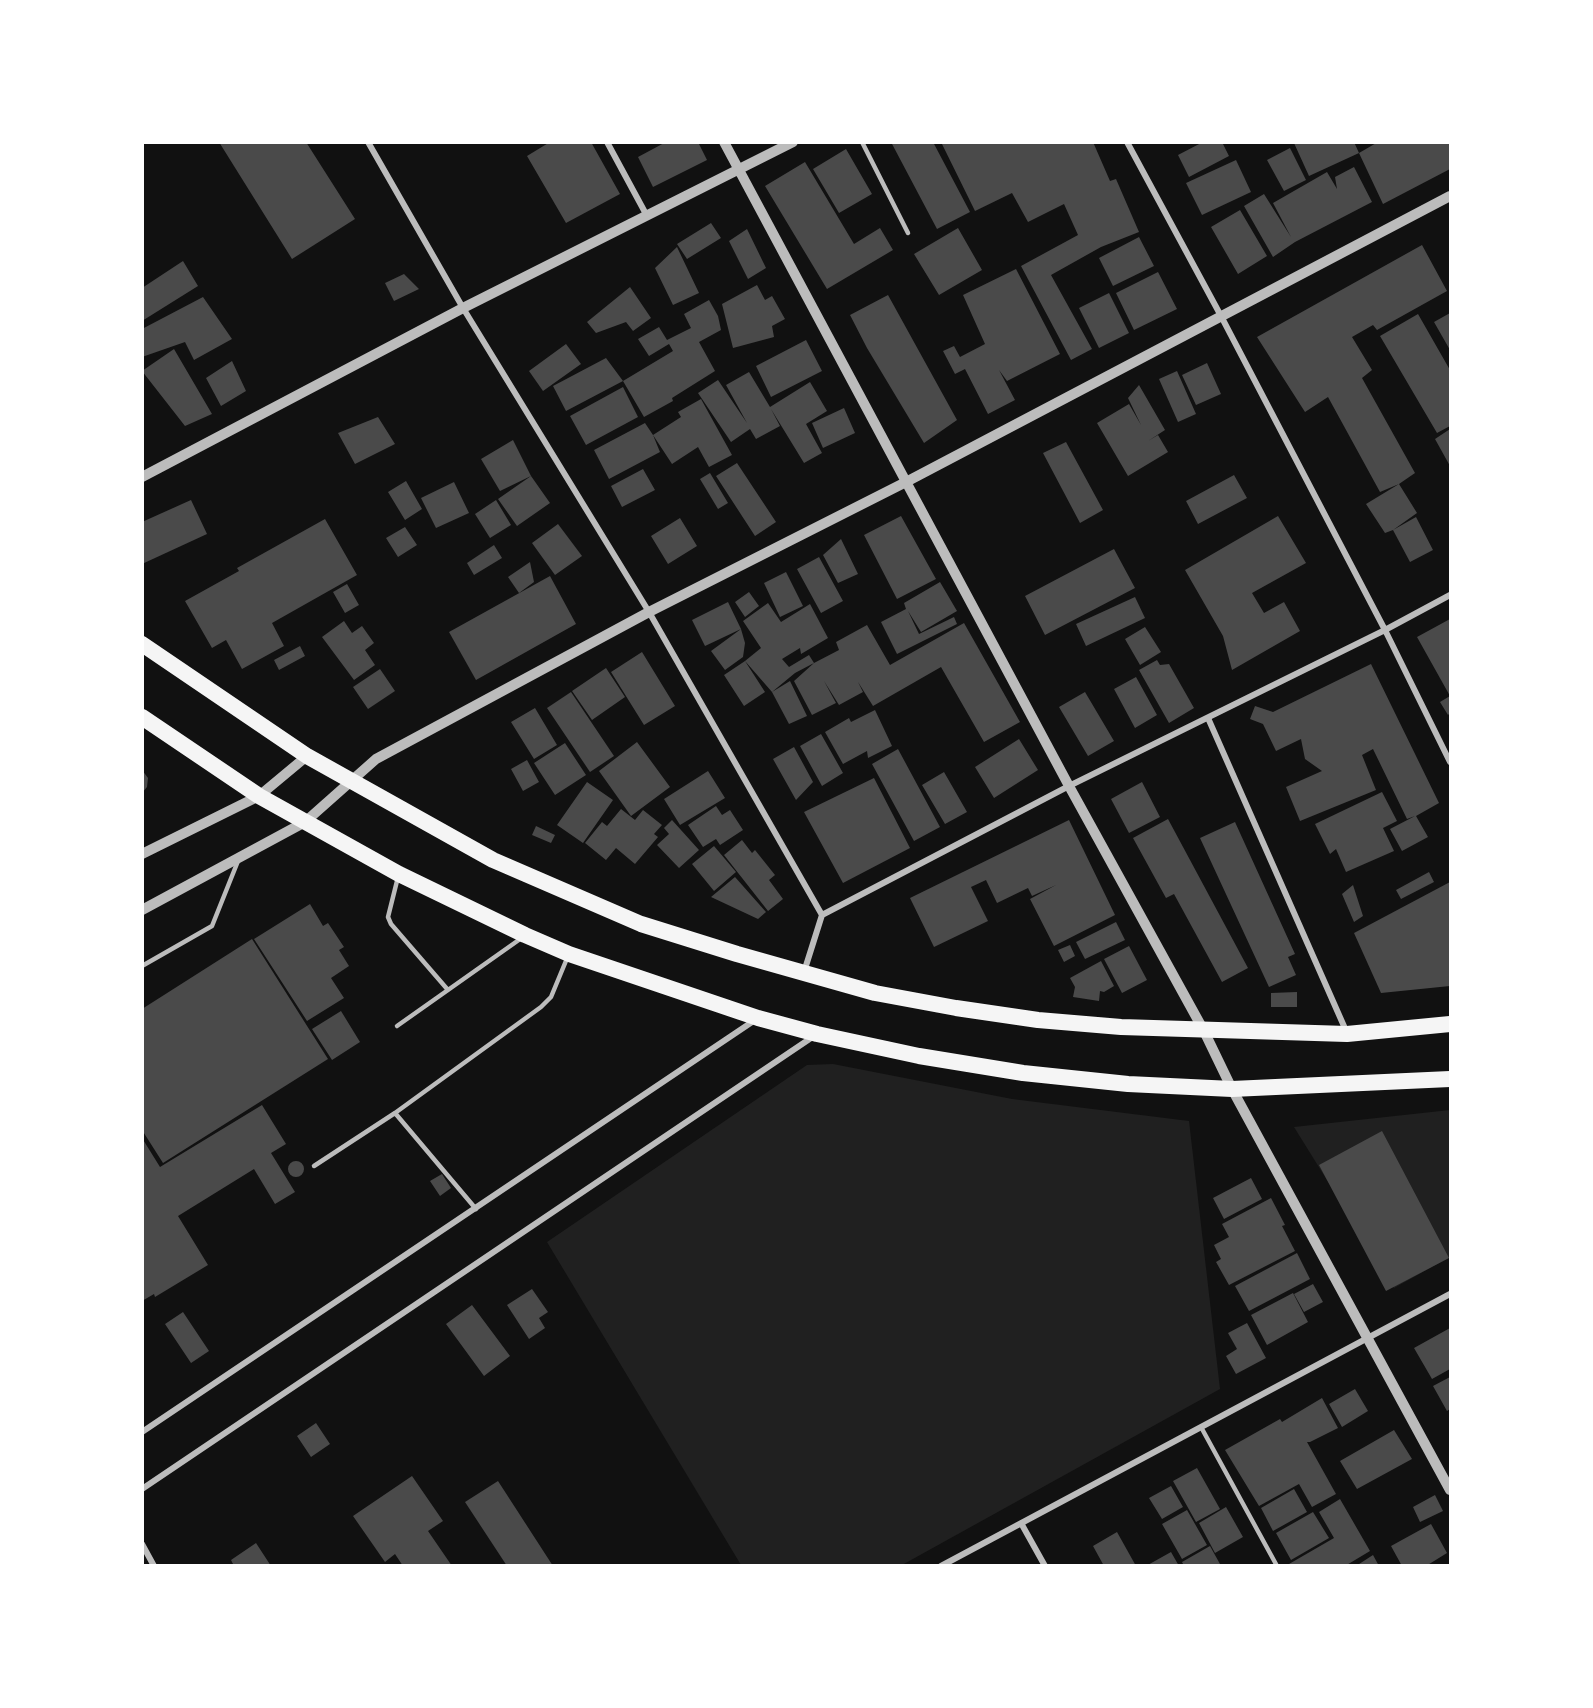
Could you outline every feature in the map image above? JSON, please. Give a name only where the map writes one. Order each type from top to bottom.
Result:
[{"type":"highway","points":[[142,644],[307,756],[493,860],[641,924],[737,954],[874,993],[1038,1020],[1121,1027],[1347,1034],[1450,1024]]},
{"type":"highway","points":[[142,717],[259,796],[399,874],[569,954],[758,1018],[817,1034],[919,1056],[1023,1073],[1128,1084],[1232,1089],[1450,1079]]},
{"type":"street","points":[[368,142],[463,308],[649,612],[822,915]]},
{"type":"street","points":[[608,142],[647,216]]},
{"type":"street","points":[[724,142],[1450,1490]]},
{"type":"street","points":[[142,477],[463,308],[793,142]]},
{"type":"street","points":[[1127,142],[1385,630],[1450,762]]},
{"type":"street","points":[[142,910],[305,822],[376,759],[649,612],[906,482],[1450,196]]},
{"type":"street","points":[[804,973],[822,915],[1069,786],[1450,596]]},
{"type":"street","points":[[1208,718],[1347,1034]]},
{"type":"street","points":[[142,854],[259,796],[307,756]]},
{"type":"street","points":[[142,1432],[758,1018]]},
{"type":"street","points":[[142,1489],[817,1034]]},
{"type":"street","points":[[941,1566],[1450,1294]]},
{"type":"street","points":[[1021,1522],[1045,1566]]},
{"type":"street","points":[[142,1544],[154,1566]]},
{"type":"lane","points":[[862,142],[908,233]]},
{"type":"lane","points":[[142,966],[212,926],[240,858]]},
{"type":"lane","points":[[399,874],[388,917],[448,990]]},
{"type":"lane","points":[[397,1026],[525,935]]},
{"type":"lane","points":[[314,1166],[395,1113],[541,1007],[551,997],[569,954]]},
{"type":"lane","points":[[395,1113],[476,1209]]},
{"type":"lane","points":[[1201,1427],[1277,1566]]},
{"type":"shaded area","points":[[833,1064],[1012,1099],[1189,1121],[1220,1389],[902,1565],[741,1565],[547,1242],[807,1065]]},
{"type":"shaded area","points":[[1450,1110],[1450,1257],[1394,1288],[1294,1127]]},
{"type":"building","points":[[219,142],[306,142],[355,219],[292,259]]},
{"type":"building","points":[[550,142],[591,142],[620,194],[566,223],[527,156]]},
{"type":"building","points":[[666,142],[698,142],[707,160],[653,187],[638,157]]},
{"type":"building","points":[[891,142],[933,142],[970,212],[937,229]]},
{"type":"building","points":[[941,142],[1093,142],[1110,181],[1116,179],[1139,232],[1101,247],[1051,275],[1092,349],[1071,360],[1021,266],[1078,235],[1064,204],[1028,222],[1012,193],[975,211]]},
{"type":"building","points":[[1203,142],[1222,142],[1229,156],[1189,177],[1178,155]]},
{"type":"building","points":[[1295,142],[1354,142],[1359,153],[1309,176]]},
{"type":"building","points":[[1378,142],[1450,142],[1450,169],[1383,204],[1359,153]]},
{"type":"building","points":[[1290,148],[1306,180],[1284,191],[1267,160]]},
{"type":"building","points":[[846,149],[872,194],[839,213],[813,169]]},
{"type":"building","points":[[1236,160],[1251,192],[1202,215],[1186,183]]},
{"type":"building","points":[[805,162],[854,244],[880,228],[893,250],[827,289],[765,186]]},
{"type":"building","points":[[1354,167],[1372,202],[1295,242],[1273,257],[1244,206],[1264,194],[1291,237],[1273,203],[1327,172],[1337,189],[1335,177]]},
{"type":"building","points":[[1240,210],[1267,256],[1238,274],[1211,227]]},
{"type":"building","points":[[711,223],[721,238],[687,259],[677,244]]},
{"type":"building","points":[[958,228],[982,270],[939,295],[914,254]]},
{"type":"building","points":[[747,229],[766,268],[748,279],[729,241]]},
{"type":"building","points":[[1139,237],[1154,266],[1113,286],[1099,258]]},
{"type":"building","points":[[1422,245],[1447,291],[1377,330],[1373,325],[1352,337],[1372,370],[1362,378],[1415,473],[1399,484],[1380,492],[1328,397],[1305,412],[1257,337]]},
{"type":"building","points":[[677,247],[699,293],[673,305],[655,268]]},
{"type":"building","points":[[183,261],[198,286],[142,321],[142,288]]},
{"type":"building","points":[[1016,269],[1060,354],[1007,381],[999,370],[1015,400],[988,414],[965,369],[955,374],[943,351],[954,346],[960,357],[985,344],[963,295]]},
{"type":"building","points":[[1158,272],[1177,309],[1134,330],[1116,293]]},
{"type":"building","points":[[404,274],[419,289],[394,301],[385,283]]},
{"type":"building","points":[[757,285],[765,300],[772,296],[785,319],[772,326],[774,337],[733,348],[722,304]]},
{"type":"building","points":[[630,287],[651,318],[633,331],[626,322],[596,333],[587,322]]},
{"type":"building","points":[[1109,293],[1129,333],[1099,348],[1079,308]]},
{"type":"building","points":[[888,295],[957,420],[924,443],[850,315]]},
{"type":"building","points":[[203,297],[232,339],[194,360],[185,342],[142,357],[142,329]]},
{"type":"building","points":[[709,300],[718,316],[721,330],[699,342],[715,371],[672,398],[673,401],[644,417],[623,381],[673,351],[669,344],[649,356],[638,339],[659,327],[667,340],[691,328],[684,314]]},
{"type":"building","points":[[1450,313],[1450,350],[1434,322]]},
{"type":"building","points":[[1418,314],[1450,370],[1450,426],[1437,433],[1380,336]]},
{"type":"building","points":[[806,340],[822,371],[771,397],[756,366]]},
{"type":"building","points":[[566,344],[581,364],[543,391],[529,371]]},
{"type":"building","points":[[174,349],[212,414],[185,426],[142,371]]},
{"type":"building","points":[[606,358],[623,381],[566,411],[553,386]]},
{"type":"building","points":[[232,361],[246,391],[221,406],[206,378]]},
{"type":"building","points":[[1207,363],[1221,394],[1196,405],[1182,375]]},
{"type":"building","points":[[1177,371],[1196,414],[1178,422],[1159,379]]},
{"type":"building","points":[[749,372],[770,407],[810,382],[827,411],[806,424],[822,453],[804,463],[771,409],[780,426],[756,439],[750,429],[731,442],[698,393],[718,380],[747,423],[726,385]]},
{"type":"building","points":[[1139,385],[1165,430],[1148,441],[1158,435],[1168,452],[1128,476],[1097,423],[1129,404],[1141,425],[1128,398]]},
{"type":"building","points":[[623,387],[638,417],[586,445],[570,416]]},
{"type":"building","points":[[701,399],[732,455],[709,467],[698,447],[672,464],[653,435],[681,417],[678,412]]},
{"type":"building","points":[[844,408],[855,433],[823,448],[812,423]]},
{"type":"building","points":[[378,417],[395,444],[355,464],[338,433]]},
{"type":"building","points":[[645,423],[660,452],[609,479],[594,450]]},
{"type":"building","points":[[1450,429],[1450,466],[1435,439]]},
{"type":"building","points":[[513,440],[531,476],[500,491],[481,459]]},
{"type":"building","points":[[1066,442],[1103,510],[1080,523],[1043,453]]},
{"type":"building","points":[[737,463],[776,522],[755,536],[716,476]]},
{"type":"building","points":[[643,469],[655,490],[622,507],[611,486]]},
{"type":"building","points":[[710,473],[728,503],[718,509],[700,479]]},
{"type":"building","points":[[1234,475],[1247,498],[1198,524],[1186,501]]},
{"type":"building","points":[[531,476],[550,503],[517,526],[498,499]]},
{"type":"building","points":[[406,481],[422,509],[405,520],[388,492]]},
{"type":"building","points":[[454,482],[469,513],[436,528],[421,498]]},
{"type":"building","points":[[1399,484],[1417,513],[1385,533],[1366,504]]},
{"type":"building","points":[[191,500],[207,534],[142,564],[142,522]]},
{"type":"building","points":[[496,500],[511,525],[490,538],[475,514]]},
{"type":"building","points":[[901,516],[936,579],[897,599],[864,535]]},
{"type":"building","points":[[1278,516],[1306,563],[1252,593],[1264,613],[1284,602],[1300,631],[1232,670],[1223,636],[1185,570]]},
{"type":"building","points":[[1416,517],[1433,550],[1410,562],[1393,530]]},
{"type":"building","points":[[680,518],[697,546],[668,564],[651,536]]},
{"type":"building","points":[[325,519],[357,575],[272,623],[284,646],[242,669],[226,640],[212,648],[185,601],[239,571],[237,568]]},
{"type":"building","points":[[558,524],[582,556],[555,575],[532,543]]},
{"type":"building","points":[[405,527],[417,545],[398,557],[386,538]]},
{"type":"building","points":[[841,539],[858,574],[838,583],[823,555]]},
{"type":"building","points":[[494,545],[502,558],[474,575],[467,563]]},
{"type":"building","points":[[1114,549],[1135,588],[1045,635],[1025,596]]},
{"type":"building","points":[[819,557],[843,601],[821,613],[797,569]]},
{"type":"building","points":[[530,562],[534,582],[519,593],[508,577]]},
{"type":"building","points":[[786,572],[803,606],[780,617],[764,583]]},
{"type":"building","points":[[550,576],[576,624],[476,680],[449,632]]},
{"type":"building","points":[[940,582],[957,611],[921,632],[908,611],[919,634],[954,617],[957,624],[897,654],[881,622],[906,609],[904,603]]},
{"type":"building","points":[[347,584],[359,605],[345,613],[333,592]]},
{"type":"building","points":[[749,592],[759,606],[745,617],[735,602]]},
{"type":"building","points":[[1135,597],[1145,618],[1086,646],[1076,624]]},
{"type":"building","points":[[728,602],[741,629],[705,646],[692,620]]},
{"type":"building","points":[[768,603],[781,622],[810,604],[828,638],[801,654],[800,648],[782,659],[789,667],[809,655],[814,663],[795,673],[772,692],[745,661],[761,648],[743,621]]},
{"type":"building","points":[[1450,619],[1450,696],[1417,637]]},
{"type":"building","points":[[344,621],[352,633],[362,626],[374,643],[365,650],[375,665],[354,680],[322,637]]},
{"type":"building","points":[[964,623],[1020,722],[984,742],[941,667],[873,706],[858,682],[863,692],[839,705],[824,681],[836,703],[812,715],[794,681],[814,663],[839,650],[836,642],[867,625],[890,665]]},
{"type":"building","points":[[1145,627],[1161,652],[1140,665],[1125,639]]},
{"type":"building","points":[[741,629],[745,643],[743,657],[725,670],[711,651]]},
{"type":"building","points":[[300,646],[305,656],[279,670],[274,660]]},
{"type":"building","points":[[642,652],[675,706],[644,725],[611,672]]},
{"type":"building","points":[[1157,660],[1160,665],[1169,664],[1194,708],[1169,723],[1139,670]]},
{"type":"building","points":[[745,661],[765,692],[744,706],[724,675]]},
{"type":"building","points":[[1371,664],[1439,803],[1416,816],[1428,837],[1402,851],[1390,829],[1415,816],[1407,819],[1373,749],[1362,755],[1376,790],[1300,821],[1286,787],[1322,771],[1305,759],[1301,739],[1276,751],[1263,724],[1250,719],[1255,706],[1273,712]]},
{"type":"building","points":[[606,668],[625,697],[592,720],[572,691]]},
{"type":"building","points":[[380,669],[395,691],[368,709],[353,687]]},
{"type":"building","points":[[1136,677],[1157,715],[1135,728],[1114,689]]},
{"type":"building","points":[[790,681],[807,716],[789,724],[772,692]]},
{"type":"building","points":[[571,692],[614,756],[590,772],[547,708]]},
{"type":"building","points":[[1085,692],[1114,741],[1088,756],[1059,707]]},
{"type":"building","points":[[1450,696],[1450,713],[1448,715],[1440,702]]},
{"type":"building","points":[[535,708],[557,745],[534,759],[511,722]]},
{"type":"building","points":[[875,710],[892,746],[868,758],[867,751],[843,764],[825,732],[849,718],[851,722]]},
{"type":"building","points":[[821,734],[843,773],[822,786],[800,746]]},
{"type":"building","points":[[1019,739],[1038,770],[994,798],[975,767]]},
{"type":"building","points":[[637,742],[670,787],[631,816],[599,771]]},
{"type":"building","points":[[565,743],[586,775],[555,795],[534,763]]},
{"type":"building","points":[[794,747],[813,782],[796,800],[773,759]]},
{"type":"building","points":[[898,749],[940,827],[914,841],[872,764]]},
{"type":"building","points":[[527,760],[539,782],[523,791],[511,769]]},
{"type":"building","points":[[142,770],[148,778],[147,787],[142,793]]},
{"type":"building","points":[[708,771],[725,798],[680,825],[664,799]]},
{"type":"building","points":[[944,772],[967,812],[945,824],[922,785]]},
{"type":"building","points":[[874,778],[910,848],[843,883],[804,812]]},
{"type":"building","points":[[587,782],[613,800],[583,843],[557,825]]},
{"type":"building","points":[[1142,782],[1160,817],[1129,833],[1111,799]]},
{"type":"building","points":[[1382,792],[1397,821],[1383,828],[1394,851],[1346,872],[1336,849],[1330,854],[1315,824]]},
{"type":"building","points":[[716,806],[722,815],[730,810],[743,830],[720,845],[716,839],[703,847],[688,825]]},
{"type":"building","points":[[621,809],[635,820],[643,810],[662,825],[654,834],[658,837],[635,864],[616,848],[606,860],[585,843],[602,822],[607,826]]},
{"type":"building","points":[[1168,819],[1248,968],[1222,982],[1174,894],[1166,898],[1133,838]]},
{"type":"building","points":[[672,820],[699,850],[679,868],[657,845],[669,834],[664,828]]},
{"type":"building","points":[[1069,820],[1115,915],[1054,946],[1030,899],[1056,885],[1032,896],[1028,888],[997,903],[986,880],[971,887],[988,921],[934,947],[910,898]]},
{"type":"building","points":[[1235,822],[1295,954],[1288,957],[1296,975],[1269,987],[1200,838]]},
{"type":"building","points":[[536,826],[555,835],[551,843],[532,835]]},
{"type":"building","points":[[742,840],[752,853],[755,850],[775,875],[769,880],[783,899],[768,911],[724,855]]},
{"type":"building","points":[[714,846],[736,872],[714,891],[692,864]]},
{"type":"building","points":[[1429,872],[1434,882],[1401,899],[1396,890]]},
{"type":"building","points":[[735,877],[766,912],[758,919],[711,897]]},
{"type":"building","points":[[1450,882],[1450,986],[1381,993],[1354,933]]},
{"type":"building","points":[[1353,885],[1363,916],[1354,922],[1342,894]]},
{"type":"building","points":[[310,904],[323,926],[328,923],[344,947],[339,950],[349,966],[331,978],[344,998],[307,1021],[254,939]]},
{"type":"building","points":[[1116,922],[1125,940],[1085,959],[1076,942]]},
{"type":"building","points":[[252,939],[328,1059],[163,1163],[142,1130],[142,1009]]},
{"type":"building","points":[[1070,945],[1075,956],[1064,962],[1058,950]]},
{"type":"building","points":[[1129,946],[1147,980],[1122,993],[1104,959]]},
{"type":"building","points":[[1101,961],[1114,986],[1104,992],[1100,991],[1099,1001],[1073,997],[1075,987],[1070,978]]},
{"type":"building","points":[[1297,992],[1297,1007],[1271,1007],[1271,993]]},
{"type":"building","points":[[341,1011],[360,1042],[332,1060],[312,1029]]},
{"type":"building","points":[[262,1105],[286,1144],[271,1153],[295,1192],[275,1204],[254,1169],[178,1216],[208,1265],[155,1297],[154,1294],[142,1301],[142,1138],[160,1167]]},
{"type":"building","points":[[1382,1131],[1449,1258],[1386,1291],[1319,1165]]},
{"type":"building","points":[[296,1161],[304,1169],[296,1177],[288,1169]]},
{"type":"building","points":[[442,1174],[451,1188],[440,1196],[430,1181]]},
{"type":"building","points":[[1251,1178],[1262,1199],[1224,1219],[1213,1198]]},
{"type":"building","points":[[1271,1198],[1295,1251],[1229,1285],[1216,1262],[1221,1259],[1214,1245],[1229,1237],[1222,1224]]},
{"type":"building","points":[[1297,1253],[1310,1279],[1249,1311],[1235,1286]]},
{"type":"building","points":[[1313,1284],[1323,1302],[1304,1312],[1294,1294]]},
{"type":"building","points":[[532,1289],[548,1312],[539,1318],[545,1328],[529,1339],[507,1305]]},
{"type":"building","points":[[1293,1293],[1308,1322],[1267,1345],[1251,1315]]},
{"type":"building","points":[[472,1305],[510,1356],[484,1376],[446,1324]]},
{"type":"building","points":[[183,1312],[209,1351],[191,1363],[165,1324]]},
{"type":"building","points":[[1247,1323],[1266,1358],[1236,1374],[1226,1356],[1237,1349],[1228,1333]]},
{"type":"building","points":[[1450,1328],[1450,1369],[1432,1379],[1414,1348]]},
{"type":"building","points":[[1450,1377],[1450,1409],[1447,1411],[1433,1386]]},
{"type":"building","points":[[1355,1389],[1368,1411],[1342,1427],[1329,1404]]},
{"type":"building","points":[[1322,1398],[1338,1428],[1307,1442],[1336,1494],[1312,1507],[1299,1484],[1259,1506],[1225,1450],[1280,1419],[1282,1422]]},
{"type":"building","points":[[316,1423],[330,1444],[311,1457],[297,1436]]},
{"type":"building","points":[[1394,1430],[1412,1459],[1357,1489],[1340,1461]]},
{"type":"building","points":[[1197,1468],[1220,1509],[1196,1522],[1173,1481]]},
{"type":"building","points":[[412,1476],[443,1521],[428,1531],[452,1566],[403,1566],[395,1554],[385,1562],[353,1516]]},
{"type":"building","points":[[498,1481],[553,1566],[507,1566],[465,1502]]},
{"type":"building","points":[[1171,1486],[1183,1507],[1162,1519],[1149,1498]]},
{"type":"building","points":[[1294,1489],[1307,1512],[1273,1531],[1261,1508]]},
{"type":"building","points":[[1435,1495],[1443,1511],[1420,1522],[1413,1507]]},
{"type":"building","points":[[1340,1499],[1370,1551],[1345,1566],[1290,1566],[1289,1564],[1334,1538],[1319,1512]]},
{"type":"building","points":[[1226,1507],[1243,1537],[1215,1553],[1199,1523]]},
{"type":"building","points":[[1187,1510],[1207,1545],[1182,1559],[1162,1524]]},
{"type":"building","points":[[1313,1512],[1329,1538],[1291,1560],[1276,1533]]},
{"type":"building","points":[[1431,1524],[1447,1553],[1426,1566],[1402,1566],[1391,1546]]},
{"type":"building","points":[[1117,1532],[1136,1566],[1104,1566],[1093,1546]]},
{"type":"building","points":[[256,1543],[271,1566],[234,1566],[231,1560]]},
{"type":"building","points":[[1210,1546],[1220,1564],[1184,1566],[1182,1562]]},
{"type":"building","points":[[1171,1552],[1179,1566],[1146,1566]]},
{"type":"building","points":[[1373,1555],[1379,1566],[1356,1566]]}]
